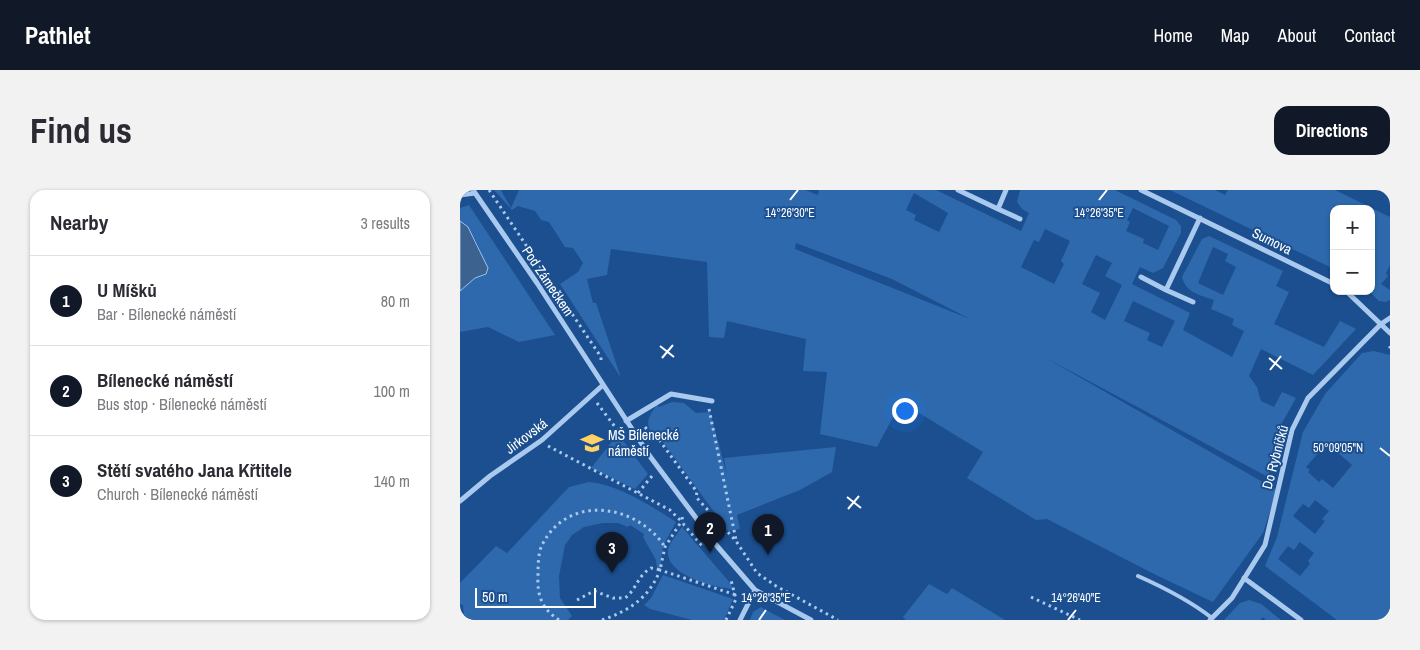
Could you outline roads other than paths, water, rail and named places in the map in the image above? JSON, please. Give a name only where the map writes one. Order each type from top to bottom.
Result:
[{"type":"street","points":[[958,190],[1020,219]]},
{"type":"street","points":[[998,209],[1006,190]]},
{"type":"street","name":"Sumova","points":[[1141,190],[1330,282]]},
{"type":"street","points":[[460,195],[474,191]]},
{"type":"street","name":"Pod Zámečkem","points":[[474,191],[626,421],[717,546],[755,590]]},
{"type":"street","points":[[1166,290],[1200,218]]},
{"type":"street","points":[[1141,277],[1193,302]]},
{"type":"street","points":[[1350,295],[1390,333]]},
{"type":"street","name":"Do Rybníčků","points":[[1211,619],[1232,598],[1265,545],[1292,430],[1308,398],[1381,324],[1390,318]]},
{"type":"street","name":"Jirkovská","points":[[460,501],[490,476],[542,440],[603,385]]},
{"type":"street","points":[[626,421],[671,394],[709,400]]},
{"type":"street","points":[[1244,578],[1301,620]]},
{"type":"street","points":[[740,620],[755,590],[811,620]]},
{"type":"lane","points":[[1138,576],[1176,594],[1211,619]]},
{"type":"place","name":"MŠ Bílenecké náměstí","points":[[592,443]]},
{"type":"place","name":"Bílenecké náměstí","points":[[710,553]]},
{"type":"place","name":"U Míšků","points":[[768,555]]},
{"type":"place","name":"Stětí svatého Jana Křtitele","points":[[612,573]]}]
